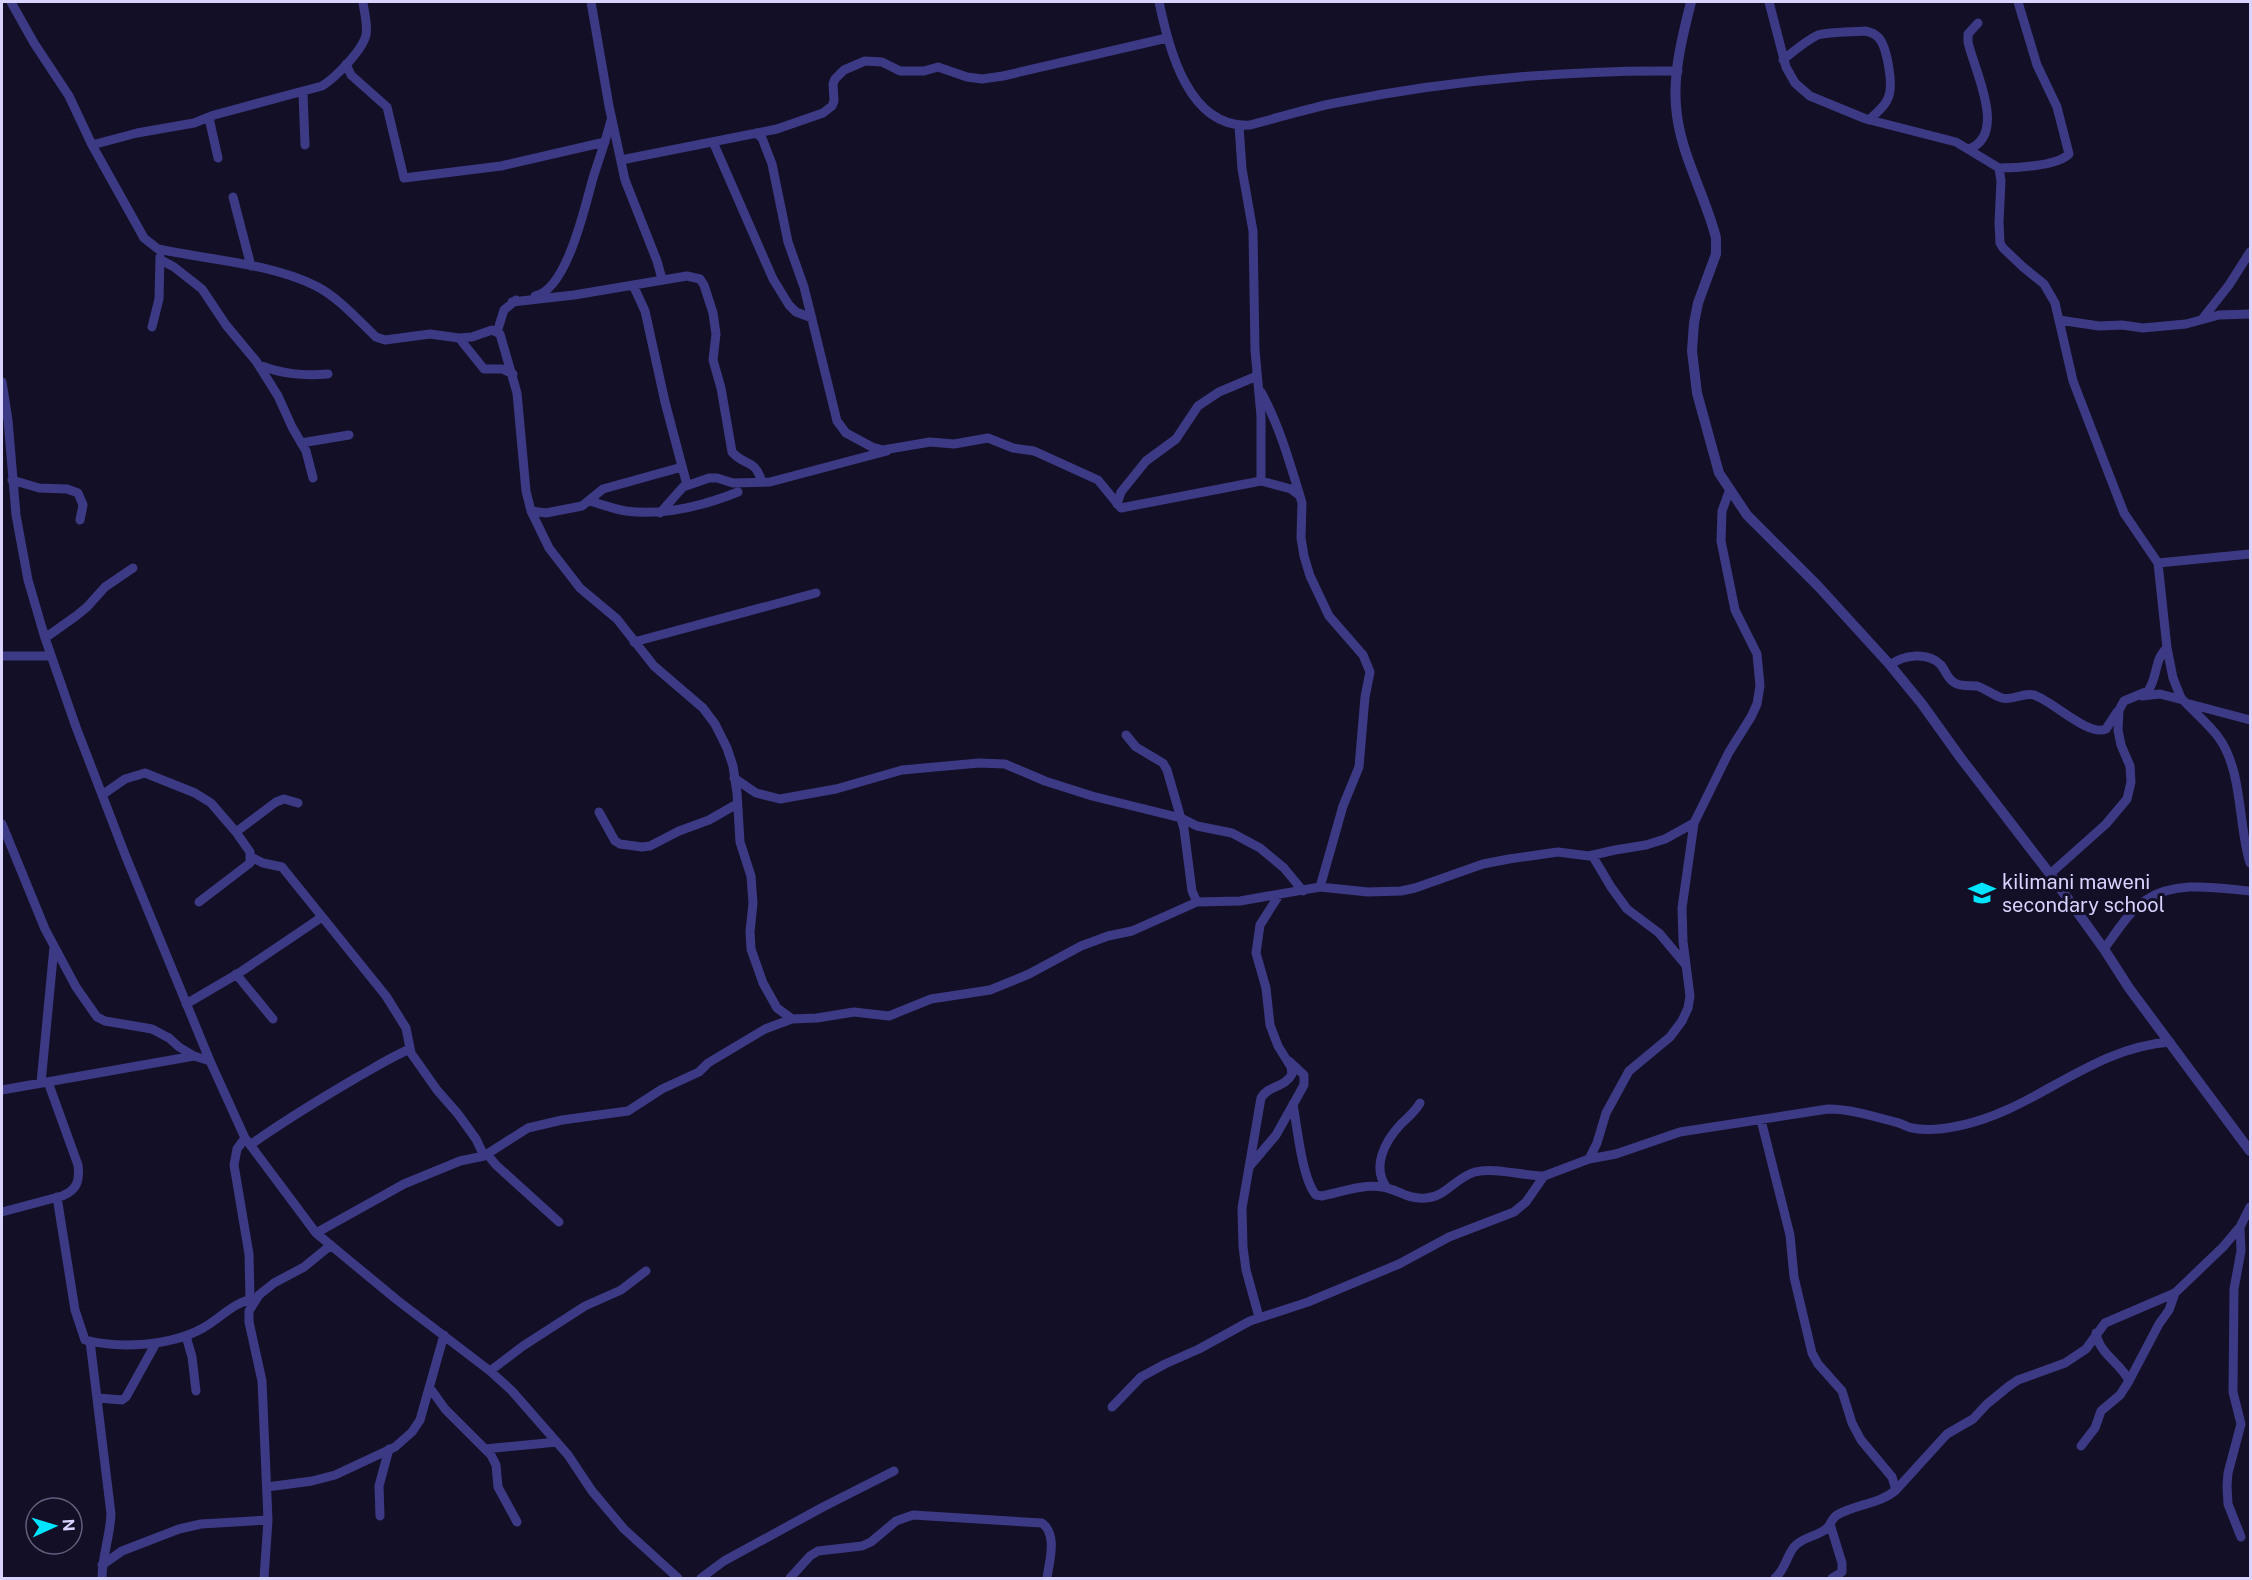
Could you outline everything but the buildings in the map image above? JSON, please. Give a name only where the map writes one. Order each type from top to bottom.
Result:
[{"type":"street","points":[[11,2],[34,43],[69,96],[92,145],[144,238],[158,249],[251,266],[315,286],[330,295],[376,336],[385,340],[430,334],[459,338],[472,337],[489,330],[497,332],[502,339],[513,374],[521,426],[526,491],[531,512],[549,548],[580,588],[612,613],[654,666],[693,698],[708,714],[727,748],[733,766],[740,842],[751,876],[753,891],[751,949],[763,983],[777,1008],[792,1019]]},
{"type":"street","points":[[92,145],[194,123],[214,115],[303,93],[329,82],[365,38],[367,27],[363,2]]},
{"type":"street","points":[[591,2],[625,180],[662,279]]},
{"type":"street","points":[[1159,2],[1178,72],[1196,97],[1227,124],[1239,126],[1377,95],[1475,82],[1594,72],[1678,70]]},
{"type":"street","points":[[1691,2],[1678,70],[1676,106],[1682,137],[1716,238],[1716,254],[1698,303],[1692,351],[1697,393],[1719,473],[1747,515],[1818,586],[1890,665],[2050,874],[2129,988],[2250,1151]]},
{"type":"street","points":[[1769,2],[1783,60],[1796,83],[1810,96],[1869,120],[1956,142],[1999,168],[2022,167],[2054,161],[2069,154],[2057,107],[2037,65],[2018,2]]},
{"type":"street","points":[[1969,149],[1978,146],[1984,140],[1988,128],[1985,95],[1968,42],[1968,34],[1978,23]]},
{"type":"street","points":[[1783,60],[1798,47],[1823,34],[1865,31],[1878,37],[1884,45],[1890,88],[1889,97],[1869,120]]},
{"type":"street","points":[[621,159],[777,129],[823,113],[832,106],[834,101],[835,79],[844,70],[865,61],[882,62],[900,71],[944,68],[967,77],[982,79],[1167,38]]},
{"type":"street","points":[[346,64],[351,75],[387,107],[404,177],[501,166],[605,142]]},
{"type":"street","points":[[303,93],[305,145]]},
{"type":"street","points":[[209,118],[218,158]]},
{"type":"street","points":[[497,332],[504,310],[512,302],[544,293],[556,279],[578,231],[612,118]]},
{"type":"street","points":[[1239,126],[1242,170],[1253,231],[1253,307],[1261,416],[1261,481]]},
{"type":"street","points":[[756,133],[762,138],[772,164],[788,242],[812,318],[823,370],[841,428],[872,447],[890,451]]},
{"type":"street","points":[[713,142],[778,288],[796,312],[812,318]]},
{"type":"street","points":[[1999,168],[2001,181],[2000,243],[2023,267],[2044,284],[2055,303],[2073,381],[2124,513],[2158,563],[2167,648],[2177,691],[2184,702],[2211,728],[2228,754],[2233,769],[2250,863]]},
{"type":"street","points":[[233,197],[251,266]]},
{"type":"street","points":[[152,327],[159,299],[161,260],[158,249]]},
{"type":"street","points":[[2203,318],[2229,285],[2250,252]]},
{"type":"street","points":[[161,260],[202,289],[226,325],[259,364],[301,443],[312,469],[313,478]]},
{"type":"street","points":[[512,302],[662,279],[696,277],[704,285],[713,313],[716,334],[713,360],[721,388],[732,452],[755,466],[762,482]]},
{"type":"street","points":[[633,285],[645,311],[665,402],[687,485]]},
{"type":"street","points":[[2059,320],[2099,326],[2122,325],[2143,328],[2186,324],[2219,315],[2250,314]]},
{"type":"street","points":[[459,338],[484,369],[502,369],[513,374]]},
{"type":"street","points":[[259,364],[279,373],[327,374]]},
{"type":"street","points":[[1258,381],[1281,431],[1286,456],[1302,503],[1301,538],[1311,576],[1329,616],[1363,656],[1370,672],[1359,767],[1343,806],[1320,888]]},
{"type":"street","points":[[1117,504],[1121,492],[1146,461],[1176,439],[1198,406],[1219,392],[1258,381]]},
{"type":"street","points":[[2,382],[8,420],[12,484],[28,580],[45,638],[102,795],[186,1004],[247,1142],[316,1233],[397,1300],[490,1371],[520,1399],[557,1442],[592,1491],[624,1529],[678,1578]]},
{"type":"street","points":[[301,443],[349,435]]},
{"type":"street","points":[[660,513],[687,485],[717,478],[733,483],[762,482],[930,442],[954,444],[980,438],[993,439],[1013,448],[1034,451],[1085,473],[1098,480],[1121,508],[1131,508],[1188,494],[1261,481],[1291,489],[1300,496]]},
{"type":"street","points":[[531,512],[546,513],[572,509],[582,506],[603,489],[682,467]]},
{"type":"street","points":[[2,491],[12,484],[67,489],[78,493],[83,505],[80,520]]},
{"type":"street","points":[[1589,1159],[1598,1143],[1606,1113],[1629,1071],[1670,1037],[1688,1008],[1690,996],[1682,908],[1694,823],[1729,752],[1757,704],[1760,686],[1757,654],[1735,610],[1721,541],[1722,511],[1730,489]]},
{"type":"street","points":[[589,501],[626,511],[660,513],[675,511],[738,492]]},
{"type":"street","points":[[2158,563],[2250,555]]},
{"type":"street","points":[[45,638],[87,608],[105,587],[133,568]]},
{"type":"street","points":[[634,642],[816,593]]},
{"type":"street","points":[[1890,665],[1905,657],[1930,659],[1942,666],[1956,684],[1977,686],[2007,699],[2033,695],[2056,706],[2083,725],[2096,730],[2106,729],[2124,701],[2148,691],[2152,685],[2158,658],[2167,648]]},
{"type":"street","points":[[2,656],[51,656]]},
{"type":"street","points":[[2139,696],[2160,694],[2250,720]]},
{"type":"street","points":[[2050,874],[2106,824],[2127,799],[2131,782],[2130,766],[2119,737],[2119,710]]},
{"type":"street","points":[[1126,735],[1136,747],[1163,763],[1170,779],[1184,829],[1192,891],[1197,902]]},
{"type":"street","points":[[734,778],[756,793],[780,799],[836,789],[902,770],[979,762],[1005,764],[1045,781],[1092,796],[1180,818],[1197,826],[1232,832],[1260,848],[1284,868],[1303,891]]},
{"type":"street","points":[[102,795],[125,779],[145,773],[206,799],[236,832],[247,846],[251,857],[250,863],[199,902]]},
{"type":"street","points":[[236,832],[276,802],[284,799],[298,803]]},
{"type":"street","points":[[599,812],[615,841],[620,844],[642,847],[650,846],[679,831],[709,820],[737,804]]},
{"type":"street","points":[[2244,834],[2250,822]]},
{"type":"street","points":[[316,1233],[404,1184],[460,1161],[486,1155],[528,1128],[542,1123],[628,1111],[662,1089],[699,1072],[708,1063],[765,1029],[792,1019],[854,1012],[889,1016],[916,1003],[931,999],[990,990],[1029,974],[1081,946],[1108,936],[1132,931],[1197,902],[1240,901],[1320,888],[1368,892],[1401,891],[1483,864],[1509,859],[1558,852],[1592,855],[1646,845],[1665,839],[1694,823]]},
{"type":"street","points":[[2,824],[4,839],[54,947],[81,996],[97,1017],[105,1021],[152,1029],[194,1056],[210,1061]]},
{"type":"street","points":[[1592,855],[1611,887],[1628,909],[1659,933],[1687,966]]},
{"type":"street","points":[[251,857],[263,863],[282,867],[386,996],[406,1028],[410,1049],[437,1090],[486,1155],[559,1222]]},
{"type":"street","points":[[2104,949],[2140,905],[2161,892],[2189,888],[2250,891]]},
{"type":"street","points":[[1259,1317],[1251,1294],[1243,1247],[1242,1208],[1261,1098],[1268,1089],[1285,1083],[1292,1074],[1291,1067],[1270,1025],[1266,988],[1256,953],[1260,925],[1279,895]]},
{"type":"street","points":[[186,1004],[322,917]]},
{"type":"street","points":[[2,1212],[71,1192],[79,1176],[70,1139],[45,1082],[54,947]]},
{"type":"street","points":[[236,974],[273,1019]]},
{"type":"street","points":[[1293,1104],[1303,1160],[1311,1190],[1316,1195],[1322,1196],[1367,1187],[1387,1188],[1410,1198],[1429,1198],[1440,1195],[1474,1172],[1496,1171],[1525,1176],[1544,1176],[1589,1159],[1616,1154],[1680,1132],[1816,1110],[1845,1109],[1912,1128],[1936,1129],[1959,1126],[2001,1114],[2108,1057],[2140,1046],[2170,1042]]},
{"type":"street","points":[[264,1578],[268,1520],[262,1381],[249,1322],[249,1311],[253,1299],[249,1254],[234,1165],[237,1149],[397,1054],[410,1049]]},
{"type":"street","points":[[2,1090],[194,1056]]},
{"type":"street","points":[[1247,1169],[1276,1135],[1305,1080],[1300,1070],[1285,1059]]},
{"type":"street","points":[[1387,1188],[1379,1175],[1380,1161],[1391,1135],[1420,1103]]},
{"type":"street","points":[[1761,1120],[1790,1234],[1794,1277],[1812,1353],[1818,1364],[1842,1391],[1852,1423],[1861,1440],[1892,1477],[1896,1490]]},
{"type":"street","points":[[1112,1407],[1142,1377],[1259,1317],[1308,1302],[1399,1264],[1449,1237],[1514,1212],[1526,1202],[1544,1176]]},
{"type":"street","points":[[57,1197],[75,1310],[81,1334],[85,1340],[90,1341],[110,1344],[156,1343],[186,1336],[205,1328],[234,1306],[253,1299],[274,1283],[304,1268],[331,1245]]},
{"type":"street","points":[[1775,1578],[1780,1574],[1796,1544],[1825,1530],[1833,1518],[1839,1514],[1890,1495],[1947,1434],[1973,1419],[1992,1399],[2018,1380],[2050,1370],[2079,1355],[2104,1323],[2175,1293],[2211,1260],[2240,1227],[2250,1207]]},
{"type":"street","points":[[2240,1227],[2241,1251],[2234,1289],[2233,1392],[2241,1424],[2228,1473],[2227,1486],[2228,1503],[2241,1537]]},
{"type":"street","points":[[490,1371],[523,1346],[585,1306],[621,1290],[646,1271]]},
{"type":"street","points":[[2081,1446],[2095,1428],[2101,1411],[2120,1395],[2129,1381],[2159,1324],[2169,1310],[2175,1293]]},
{"type":"street","points":[[2096,1333],[2098,1343],[2126,1373],[2129,1381]]},
{"type":"street","points":[[267,1487],[312,1481],[335,1475],[395,1447],[416,1426],[430,1388],[444,1335]]},
{"type":"street","points":[[186,1336],[192,1357],[196,1391]]},
{"type":"street","points":[[90,1341],[111,1514],[109,1538],[102,1565],[102,1578]]},
{"type":"street","points":[[98,1398],[122,1400],[126,1397],[156,1343]]},
{"type":"street","points":[[430,1388],[445,1409],[491,1455],[496,1465],[498,1487],[502,1498],[517,1522]]},
{"type":"street","points":[[485,1449],[557,1442]]},
{"type":"street","points":[[380,1516],[379,1486],[389,1449]]},
{"type":"street","points":[[701,1578],[724,1561],[894,1471]]},
{"type":"street","points":[[790,1578],[810,1556],[818,1551],[862,1546],[871,1542],[896,1521],[920,1515],[1042,1523],[1050,1532],[1050,1560],[1047,1578]]},
{"type":"street","points":[[102,1565],[122,1551],[179,1529],[201,1524],[268,1520]]},
{"type":"street","points":[[1830,1524],[1842,1563],[1842,1572],[1832,1578]]},
{"type":"place","name":"kilimani maweni secondary school","points":[[1982,893]]}]
